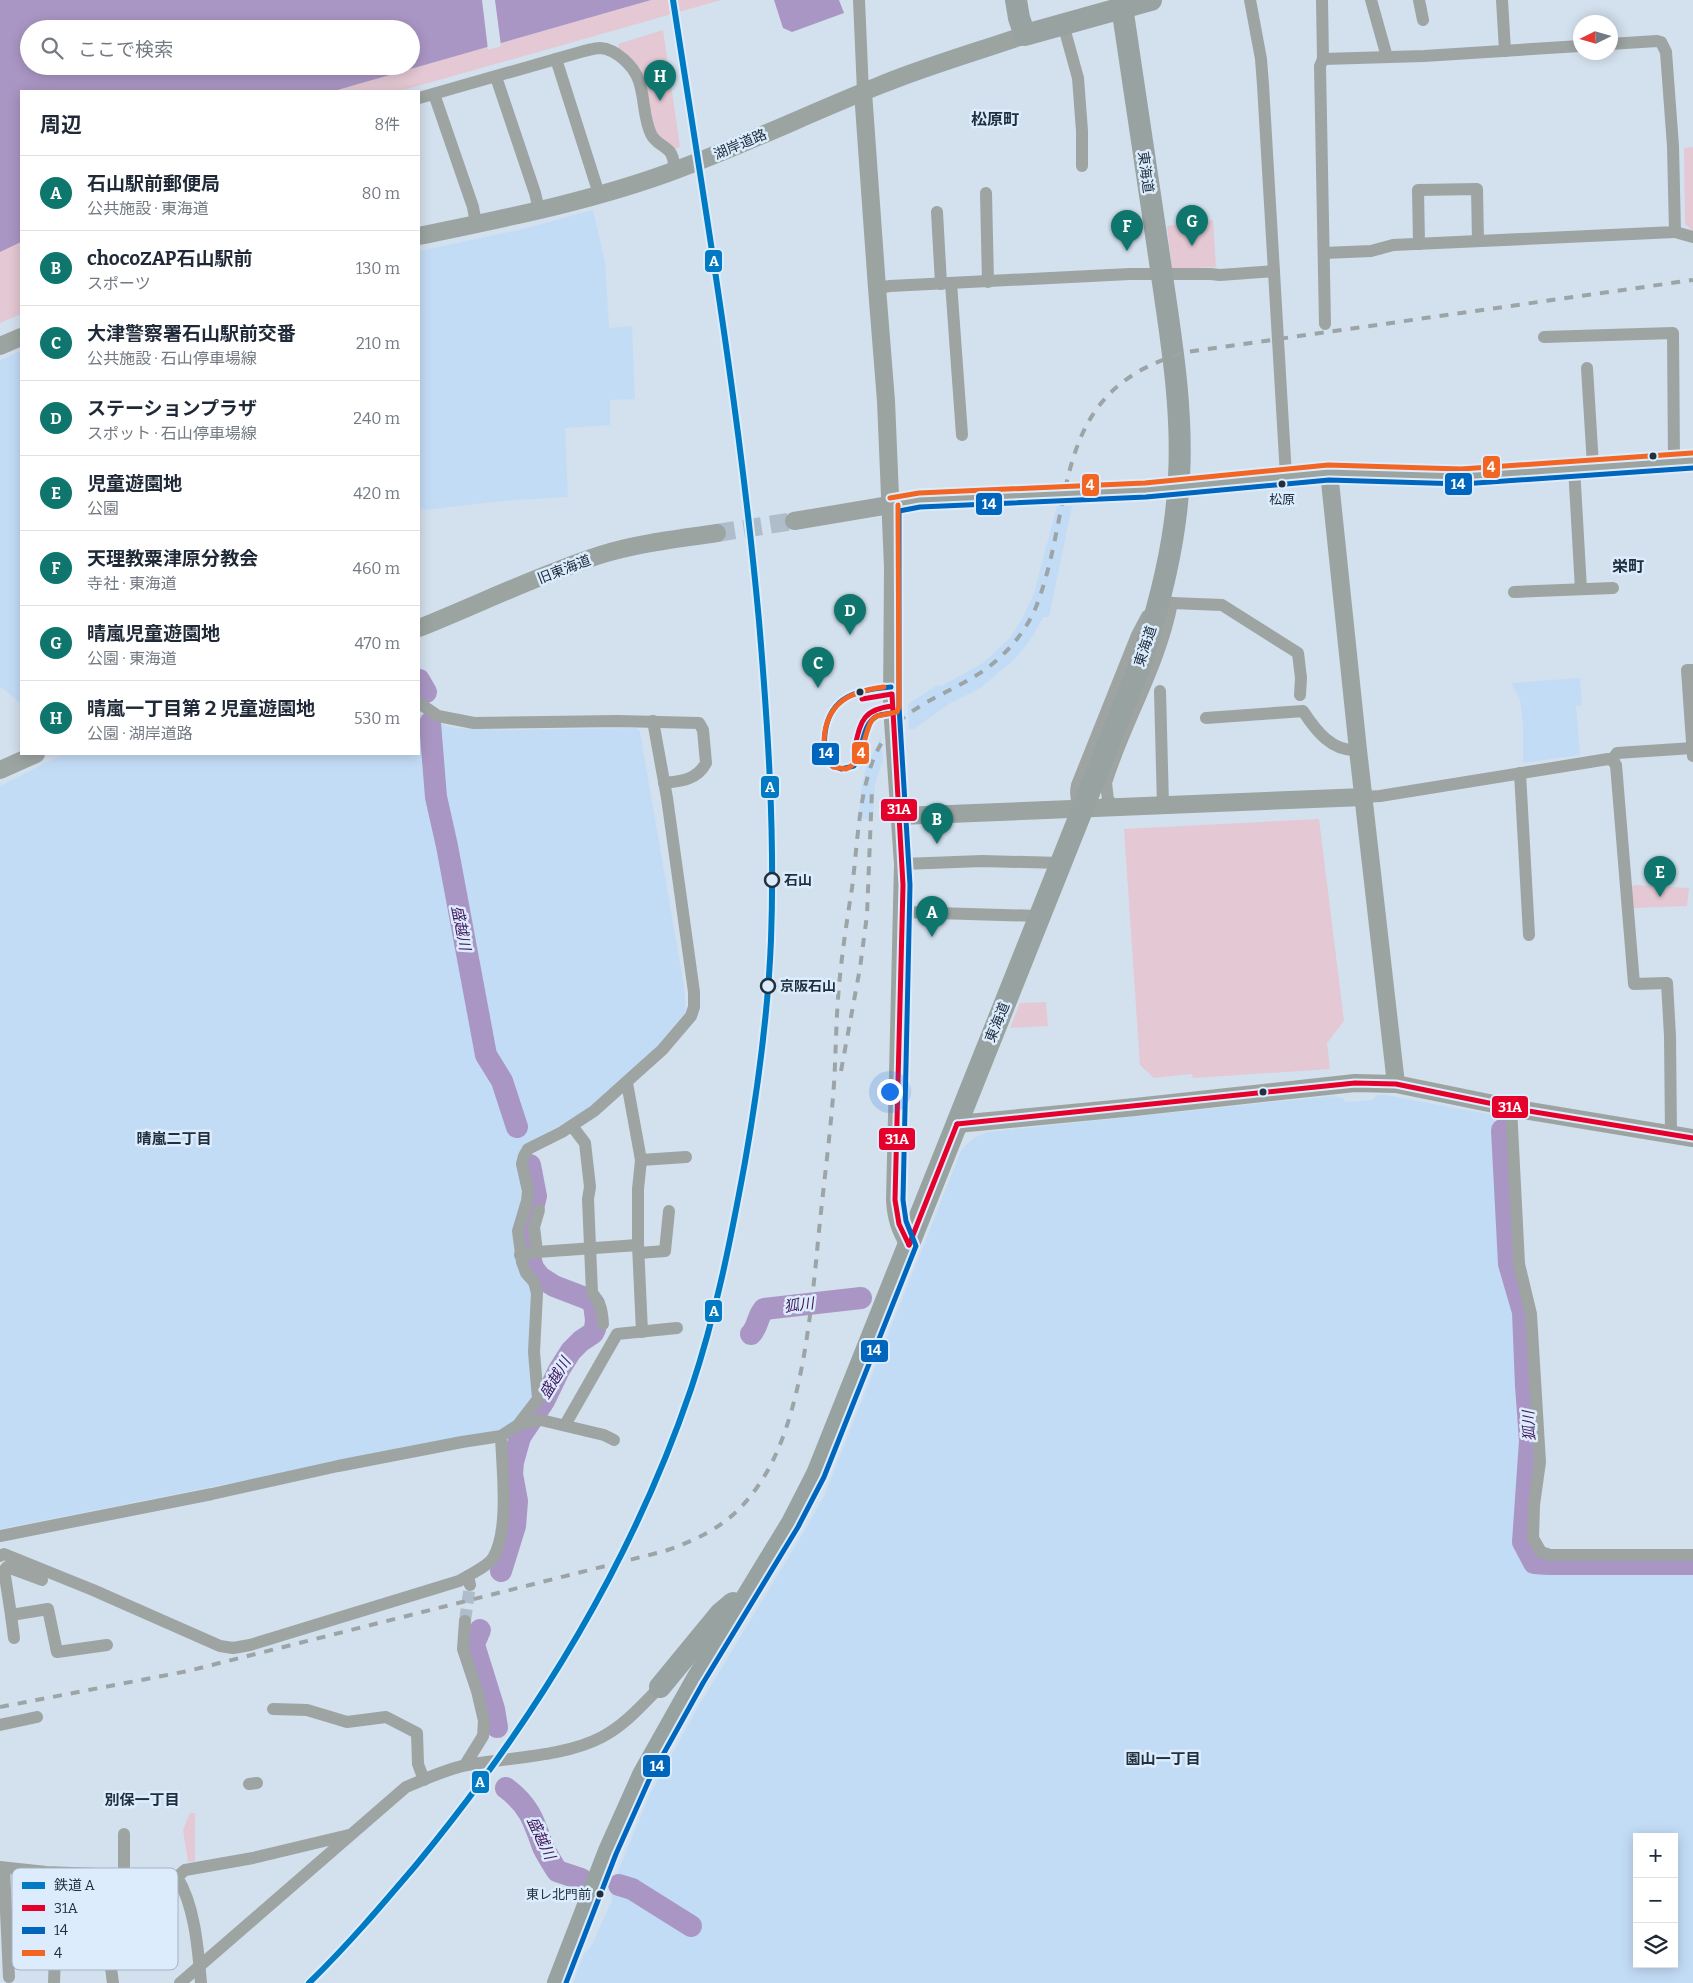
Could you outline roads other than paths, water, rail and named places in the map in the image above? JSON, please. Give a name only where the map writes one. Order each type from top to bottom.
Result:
[{"type":"highway","points":[[1016,0],[1019,18],[1025,35],[1121,4],[1151,0]]},
{"type":"highway","name":"東海道","points":[[558,1983],[609,1850],[643,1775],[712,1655],[792,1523],[817,1474],[1039,916],[1092,795],[1140,665],[1158,607],[1174,534],[1179,477],[1178,388],[1121,4]]},
{"type":"highway","points":[[660,1687],[720,1614],[753,1586]]},
{"type":"highway","points":[[660,1687],[712,1655]]},
{"type":"highway","points":[[660,1687],[673,1684],[679,1686],[684,1692],[686,1699]]},
{"type":"street","points":[[859,0],[876,288],[886,401],[891,505],[892,706],[903,864],[895,1200],[899,1229],[909,1245]]},
{"type":"street","points":[[1250,0],[1261,66],[1286,476]]},
{"type":"street","points":[[1322,0],[1323,59],[1320,66],[1325,324]]},
{"type":"street","points":[[1371,0],[1387,57]]},
{"type":"street","points":[[1419,0],[1423,20]]},
{"type":"street","points":[[1502,0],[1505,51]]},
{"type":"street","points":[[1121,4],[1176,372],[1179,408],[1178,487],[1175,535],[1167,601],[1168,622],[1156,657],[1092,795],[1077,802],[1077,785],[1137,635],[1148,614],[1167,601],[1222,605],[1298,653],[1301,678],[1300,694]]},
{"type":"street","points":[[1063,24],[1078,78],[1082,131],[1082,166]]},
{"type":"street","name":"湖岸道路","points":[[420,236],[539,210],[599,194],[675,170],[928,66],[1025,35]]},
{"type":"street","points":[[1618,44],[1661,42],[1666,52],[1673,146],[1675,232]]},
{"type":"street","points":[[1323,59],[1573,46]]},
{"type":"street","points":[[420,98],[600,48],[616,54],[625,61],[639,80],[646,123],[656,142],[670,152],[673,157],[675,170]]},
{"type":"street","points":[[556,59],[599,194]]},
{"type":"street","points":[[496,77],[539,210]]},
{"type":"street","points":[[434,94],[473,207],[476,224]]},
{"type":"street","points":[[1419,244],[1418,190],[1477,189],[1478,241]]},
{"type":"street","points":[[986,193],[988,282]]},
{"type":"street","points":[[937,212],[962,435]]},
{"type":"street","points":[[1324,253],[1371,251],[1393,245],[1675,232],[1693,237]]},
{"type":"street","points":[[876,288],[946,283],[1161,274],[1220,275],[1274,271]]},
{"type":"street","points":[[1544,337],[1673,333],[1674,461]]},
{"type":"street","points":[[0,346],[20,337]]},
{"type":"street","points":[[1587,368],[1593,466]]},
{"type":"street","points":[[794,520],[919,500],[1082,494],[1178,487],[1330,472],[1461,476],[1693,460]]},
{"type":"street","points":[[1574,467],[1581,589]]},
{"type":"street","points":[[1330,472],[1358,750],[1396,1084]]},
{"type":"street","name":"旧東海道","points":[[420,628],[601,555],[654,542],[717,533]]},
{"type":"street","points":[[1514,592],[1613,588]]},
{"type":"street","points":[[1693,670],[1687,670],[1693,756]]},
{"type":"street","points":[[1160,691],[1163,805]]},
{"type":"street","points":[[420,704],[438,716],[474,723],[653,721],[694,722],[700,724],[703,730],[706,763],[704,767],[690,778],[664,783]]},
{"type":"street","points":[[1206,718],[1303,711],[1314,727],[1332,745],[1347,750],[1358,750]]},
{"type":"street","points":[[528,1253],[518,1231],[527,1202],[528,1191],[522,1164],[528,1148],[572,1126],[594,1111],[627,1083],[662,1050],[691,1016],[694,1007],[694,992],[664,783],[653,721]]},
{"type":"street","points":[[1612,760],[1617,753],[1693,748]]},
{"type":"street","points":[[0,770],[34,755]]},
{"type":"street","points":[[1092,795],[1117,808],[1364,797],[1608,759],[1612,760],[1616,765],[1634,984],[1667,983],[1670,1036],[1671,1134]]},
{"type":"street","points":[[1520,773],[1529,935]]},
{"type":"street","points":[[900,816],[1092,795],[1108,800],[1117,808]]},
{"type":"street","points":[[903,864],[982,861],[1061,863]]},
{"type":"street","points":[[903,912],[1039,916]]},
{"type":"street","points":[[627,1083],[641,1160],[638,1189],[638,1249],[642,1332]]},
{"type":"street","points":[[957,1124],[1355,1083],[1396,1084],[1511,1107],[1693,1138]]},
{"type":"street","points":[[1511,1107],[1519,1264],[1531,1314],[1540,1462],[1534,1505],[1533,1538],[1541,1552],[1550,1554],[1693,1555]]},
{"type":"street","points":[[572,1126],[585,1143],[590,1187],[588,1199],[592,1293],[602,1307],[603,1324]]},
{"type":"street","points":[[641,1160],[686,1157]]},
{"type":"street","points":[[500,1436],[503,1519],[500,1539],[492,1559],[469,1581],[458,1582],[250,1645],[233,1648],[220,1646],[93,1590],[4,1556],[2,1536],[212,1494],[338,1466],[500,1436],[519,1424],[538,1399],[534,1352],[537,1293],[534,1282],[526,1273],[528,1253],[539,1210]]},
{"type":"street","points":[[528,1253],[591,1248],[664,1251],[669,1211]]},
{"type":"street","points":[[564,1425],[617,1334],[677,1328]]},
{"type":"street","points":[[519,1424],[542,1420],[604,1435],[614,1440]]},
{"type":"street","points":[[14,1638],[5,1576],[0,1574],[7,1567],[42,1580]]},
{"type":"street","points":[[11,1615],[48,1609],[57,1652],[107,1645]]},
{"type":"street","points":[[465,1621],[463,1649],[477,1690],[484,1721],[483,1736],[466,1766]]},
{"type":"street","points":[[180,1983],[406,1788],[466,1766],[568,1749],[593,1741],[635,1713],[660,1687]]},
{"type":"street","points":[[273,1709],[307,1710],[347,1722],[386,1717],[417,1733],[418,1764],[424,1780]]},
{"type":"street","points":[[0,1724],[37,1717]]},
{"type":"street","points":[[124,1834],[124,1868]]},
{"type":"street","points":[[178,1876],[185,1870],[253,1858],[352,1835]]},
{"type":"street","points":[[2,1867],[9,1981]]},
{"type":"street","points":[[178,1879],[189,1903],[200,1966],[201,1983]]},
{"type":"street","points":[[54,1970],[54,1983]]},
{"type":"street","points":[[111,1970],[113,1983]]},
{"type":"waterway","name":"盛越川","points":[[420,682],[426,692]]},
{"type":"waterway","name":"盛越川","points":[[430,723],[436,797],[486,1055],[502,1081],[517,1127]]},
{"type":"waterway","name":"狐川","points":[[1502,1130],[1509,1264],[1523,1312],[1530,1441],[1523,1542],[1534,1563],[1693,1564]]},
{"type":"waterway","name":"盛越川","points":[[501,1571],[515,1526],[517,1501],[512,1474],[513,1462],[520,1437],[544,1401],[559,1370],[571,1351],[593,1333],[596,1320],[594,1304],[588,1299],[554,1286],[540,1277],[533,1268],[527,1246],[527,1233],[536,1196],[530,1165]]},
{"type":"waterway","name":"狐川","points":[[751,1334],[764,1309],[861,1298]]},
{"type":"waterway","name":"盛越川","points":[[480,1630],[474,1644],[494,1709],[497,1727]]},
{"type":"waterway","name":"盛越川","points":[[506,1788],[514,1794],[530,1814],[543,1847],[557,1871],[581,1879]]},
{"type":"waterway","name":"盛越川","points":[[619,1885],[632,1889],[691,1926]]},
{"type":"tunnel","points":[[717,533],[794,521]]},
{"type":"tunnel","points":[[465,1621],[470,1585]]},
{"type":"railway","points":[[0,1707],[188,1671],[665,1551],[707,1533],[741,1508],[760,1483],[774,1459],[785,1432],[801,1372],[811,1309],[830,1126],[842,961],[860,813],[870,769],[878,749],[889,732],[902,719],[991,665],[1014,643],[1032,617],[1049,567],[1074,454],[1089,422],[1110,393],[1142,370],[1187,352],[1693,280]]},
{"type":"railway","points":[[841,1071],[860,968],[867,915],[872,789]]},
{"type":"rail line","name":"A","points":[[309,1983],[377,1910],[459,1811],[539,1698],[609,1579],[639,1518],[667,1454],[691,1389],[715,1305],[745,1162],[762,1051],[770,968],[772,860],[768,741],[759,621],[742,465],[721,310],[673,0]]},
{"type":"place","name":"晴嵐一丁目第２児童遊園地","points":[[660,101]]},
{"type":"place","name":"晴嵐児童遊園地","points":[[1192,246]]},
{"type":"place","name":"天理教粟津原分教会","points":[[1127,251]]},
{"type":"place","name":"松原","points":[[1282,484]]},
{"type":"place","name":"ステーションプラザ","points":[[850,635]]},
{"type":"place","name":"大津警察署石山駅前交番","points":[[818,688]]},
{"type":"place","name":"chocoZAP石山駅前","points":[[937,844]]},
{"type":"place","name":"石山","points":[[772,880]]},
{"type":"place","name":"児童遊園地","points":[[1660,897]]},
{"type":"place","name":"石山駅前郵便局","points":[[932,937]]},
{"type":"place","name":"京阪石山","points":[[768,986]]},
{"type":"place","name":"東レ北門前","points":[[600,1894]]},
{"type":"district","name":"松原町","points":[[995,119]]},
{"type":"district","name":"栄町","points":[[1628,566]]},
{"type":"district","name":"晴嵐二丁目","points":[[174,1139]]},
{"type":"district","name":"園山一丁目","points":[[1163,1759]]},
{"type":"district","name":"別保一丁目","points":[[142,1800]]}]
